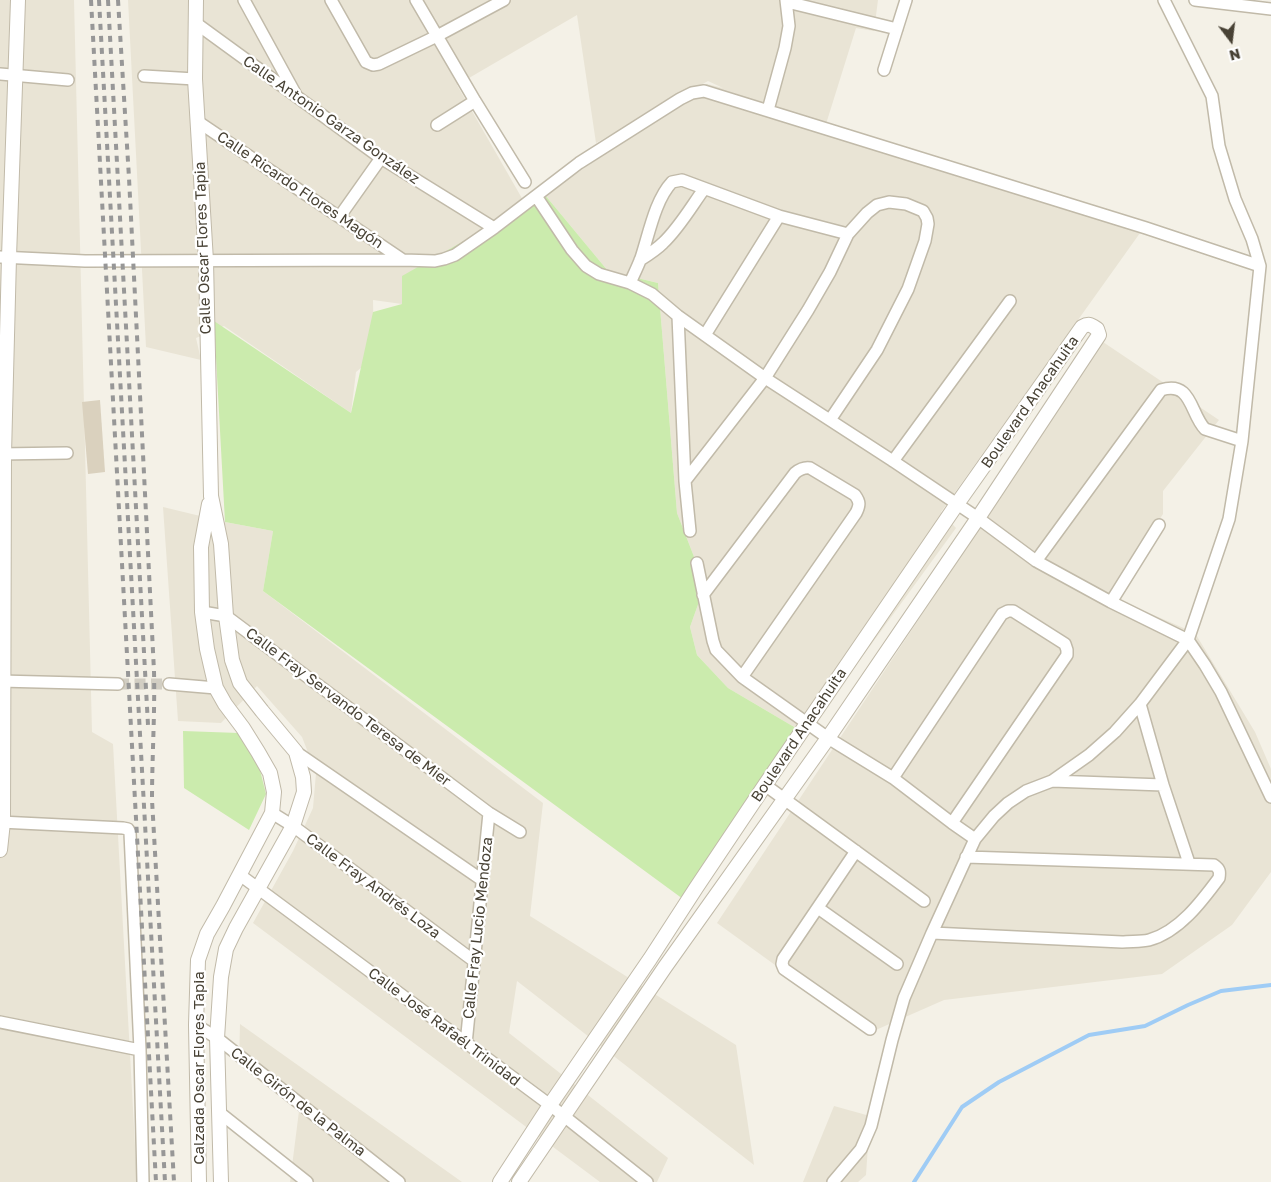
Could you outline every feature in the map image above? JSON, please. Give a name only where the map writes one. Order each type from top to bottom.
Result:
[{"type":"street","points":[[0,850],[5,257],[16,75],[18,0]]},
{"type":"street","name":"Calle Oscar Flores Tapia","points":[[196,0],[195,79],[206,261],[211,496],[220,544],[232,660],[240,683],[296,752],[303,777],[304,792],[293,826],[258,887]]},
{"type":"street","points":[[244,0],[298,99]]},
{"type":"street","points":[[331,0],[366,62],[370,64],[379,64],[437,36],[504,0]]},
{"type":"street","points":[[416,0],[525,182]]},
{"type":"street","points":[[884,70],[906,0]]},
{"type":"street","points":[[834,1182],[861,1149],[871,1126],[904,998],[975,839],[994,816],[1008,803],[1026,791],[1052,780],[1089,755],[1140,704],[1188,640],[1229,519],[1242,441],[1260,266],[1252,239],[1235,199],[1219,146],[1212,96],[1164,0]]},
{"type":"street","points":[[1194,0],[1271,9]]},
{"type":"street","points":[[768,110],[789,26],[787,1],[897,29]]},
{"type":"street","name":"Calle Antonio Garza González","points":[[196,24],[381,158],[494,228]]},
{"type":"street","points":[[0,74],[68,80]]},
{"type":"street","points":[[144,76],[195,79]]},
{"type":"street","points":[[5,257],[86,261],[435,261],[444,259],[455,255],[580,163],[656,113],[692,93],[704,91],[1146,228],[1260,266]]},
{"type":"street","points":[[437,125],[475,101]]},
{"type":"street","name":"Calle Ricardo Flores Magón","points":[[197,121],[403,260]]},
{"type":"street","points":[[340,216],[381,158]]},
{"type":"street","points":[[630,283],[640,260],[661,198],[666,188],[672,182],[682,180],[779,216],[848,234]]},
{"type":"street","points":[[640,260],[665,242],[704,188]]},
{"type":"street","points":[[536,196],[572,250],[586,266],[599,274],[630,283],[652,294],[678,316],[765,378],[978,518],[1036,561],[1111,602],[1188,640],[1221,692],[1271,797]]},
{"type":"street","points":[[685,481],[765,378],[830,272],[848,234],[866,213],[877,205],[889,202],[906,204],[923,211],[927,218],[928,224],[925,241],[908,289],[877,350],[830,420]]},
{"type":"street","points":[[704,335],[779,216]]},
{"type":"street","points":[[893,461],[1010,301]]},
{"type":"street","points":[[678,316],[685,481],[690,531]]},
{"type":"street","name":"Boulevard Anacahuita","points":[[500,1182],[765,785],[957,504],[1082,327],[1086,324],[1097,329],[1099,335],[978,518],[828,738],[665,967],[519,1182]]},
{"type":"street","points":[[1036,561],[1161,390],[1174,388],[1186,394],[1200,425],[1205,429],[1242,441]]},
{"type":"street","points":[[2,454],[67,453]]},
{"type":"street","points":[[703,595],[800,469],[810,468],[855,495],[859,500],[860,506],[856,513],[742,677]]},
{"type":"street","name":"Calle Oscar Flores Tapia","points":[[211,496],[201,546],[202,612],[206,649],[216,688],[270,773],[274,792],[272,813],[240,875]]},
{"type":"street","points":[[1111,602],[1159,525]]},
{"type":"street","points":[[697,563],[716,650],[742,677],[828,738],[893,778],[975,839]]},
{"type":"street","points":[[893,778],[1002,614],[1014,611],[1065,644],[1067,655],[952,823]]},
{"type":"street","name":"Calle Fray Servando Teresa de Mier","points":[[202,612],[226,616],[489,813],[520,832]]},
{"type":"street","points":[[2,681],[118,684]]},
{"type":"street","points":[[169,684],[216,688]]},
{"type":"street","points":[[1140,704],[1163,785],[1189,864]]},
{"type":"street","points":[[296,752],[482,880]]},
{"type":"street","points":[[1052,780],[1163,785]]},
{"type":"street","points":[[765,785],[924,901]]},
{"type":"street","name":"Calle Fray Andrés Loza","points":[[272,813],[293,826],[474,961]]},
{"type":"street","name":"Calle Fray Lucio Mendoza","points":[[466,1044],[489,813]]},
{"type":"street","points":[[1,822],[123,828],[128,829],[130,833],[140,1050],[143,1182]]},
{"type":"street","points":[[856,851],[783,959],[782,967],[870,1028]]},
{"type":"street","points":[[932,934],[1122,942],[1149,940],[1167,932],[1194,910],[1219,878],[1220,872],[1214,865],[966,857]]},
{"type":"street","name":"Calle José Rafaél Trinidad","points":[[240,875],[550,1105],[647,1182]]},
{"type":"street","name":"Calzada Oscar Flores Tapia","points":[[199,1182],[196,1024],[198,960],[207,934],[240,875]]},
{"type":"street","name":"Calzada Oscar Flores Tapia","points":[[221,1182],[217,1038],[221,977],[226,949],[258,887]]},
{"type":"street","points":[[818,908],[897,964]]},
{"type":"street","points":[[650,959],[665,967]]},
{"type":"street","points":[[0,1022],[140,1050]]},
{"type":"street","name":"Calle Girón de la Palma","points":[[196,1024],[217,1038],[399,1182]]},
{"type":"street","points":[[220,1113],[307,1182]]},
{"type":"shaded area","points":[[0,0],[74,0],[92,732],[113,744],[137,1182],[0,1182]]},
{"type":"shaded area","points":[[128,0],[878,0],[874,31],[856,28],[826,124],[1145,226],[941,512],[956,528],[806,734],[728,688],[697,655],[690,627],[705,585],[677,513],[658,283],[608,271],[545,195],[707,84],[723,88],[708,81],[596,143],[577,15],[457,85],[535,221],[402,304],[373,300],[374,357],[356,372],[351,413],[224,326],[196,338],[201,360],[146,347]]},
{"type":"shaded area","points":[[1103,342],[1219,420],[1163,491],[1163,514],[1110,596],[1195,633],[1255,732],[1271,769],[1271,872],[1232,925],[1162,974],[944,1000],[869,1033],[717,923]]},
{"type":"shaded area","points":[[163,507],[273,531],[263,591],[543,803],[530,916],[736,1045],[754,1165],[517,981],[509,1033],[668,1158],[657,1182],[600,1182],[253,923],[293,851],[313,808],[316,773],[302,737],[257,686],[221,723],[178,721]]},
{"type":"shaded area","points":[[240,1024],[462,1182],[290,1182],[299,1111],[239,1065]]},
{"type":"shaded area","points":[[834,1106],[870,1116],[866,1175],[858,1182],[803,1182]]},
{"type":"green space","points":[[545,195],[608,271],[658,283],[677,513],[705,585],[690,627],[697,655],[728,688],[806,734],[683,899],[263,591],[273,531],[225,522],[214,321],[351,413],[373,312],[402,304],[402,276]]},
{"type":"green space","points":[[183,731],[239,733],[258,762],[266,794],[249,830],[184,788]]},
{"type":"building","points":[[100,400],[105,472],[88,474],[82,402]]},
{"type":"waterway","points":[[914,1182],[962,1107],[999,1082],[1089,1035],[1145,1026],[1221,991],[1271,985]]},
{"type":"tunnel","points":[[118,684],[169,684]]},
{"type":"railway","points":[[91,0],[156,1182]]},
{"type":"railway","points":[[99,0],[165,1182]]},
{"type":"railway","points":[[108,0],[148,725]]},
{"type":"railway","points":[[118,0],[154,671],[152,800],[174,1182]]}]
